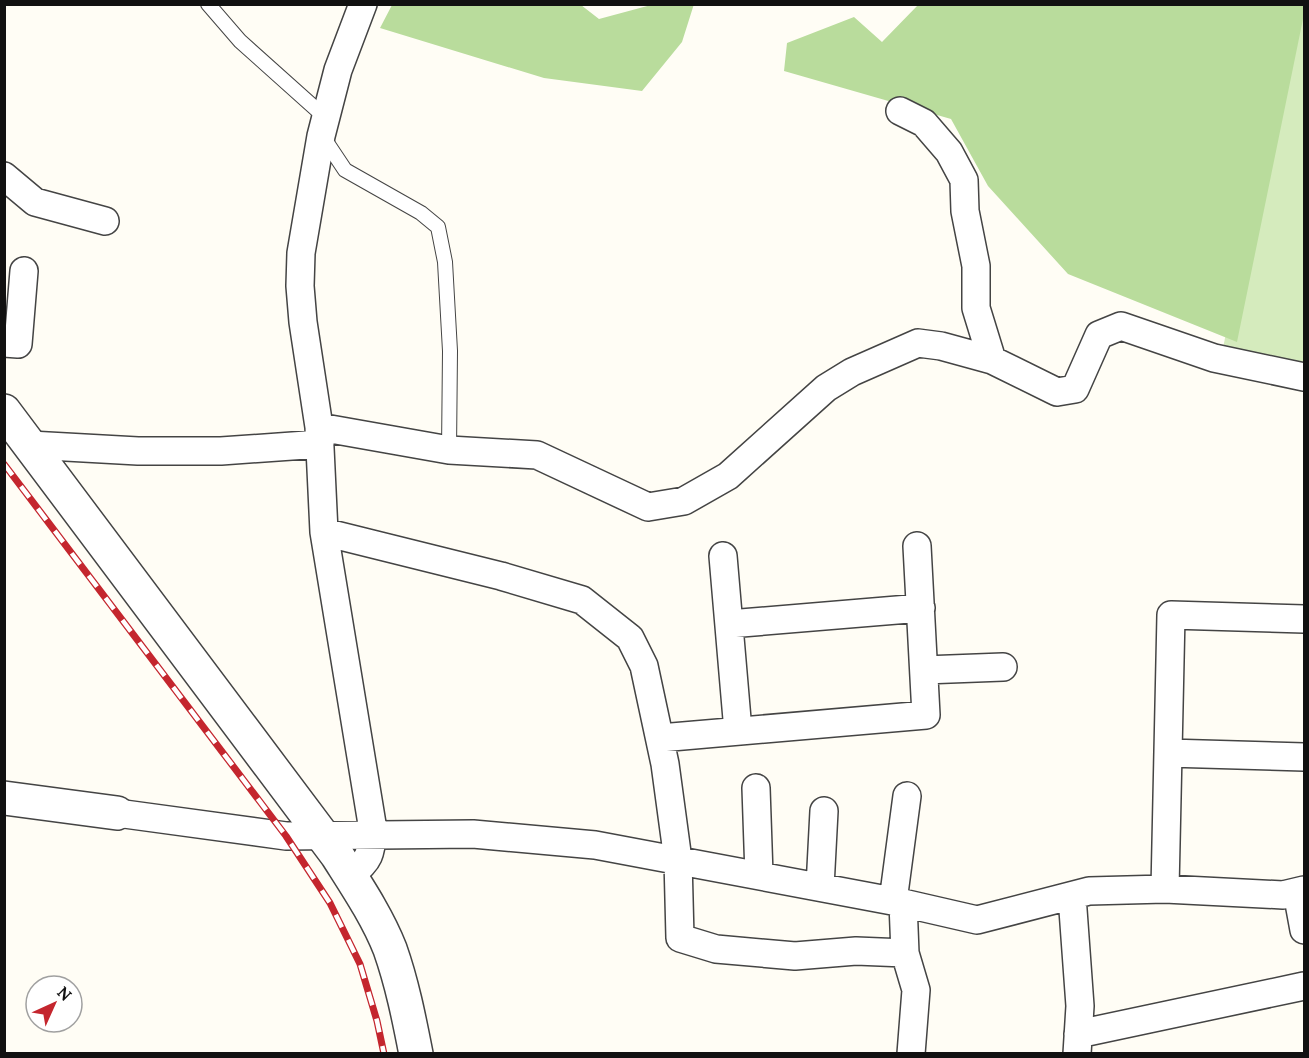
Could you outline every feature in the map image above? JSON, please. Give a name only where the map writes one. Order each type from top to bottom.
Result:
[{"type":"street","points":[[350,875],[361,867],[371,853],[372,835],[324,532],[320,435],[303,322],[300,286],[301,253],[324,127],[338,70],[363,4]]},
{"type":"street","points":[[900,111],[924,123],[949,152],[964,180],[964,211],[976,266],[976,308],[992,360]]},
{"type":"street","points":[[4,176],[34,202],[105,220]]},
{"type":"street","points":[[4,343],[18,344],[24,271]]},
{"type":"street","points":[[30,446],[138,451],[221,451],[320,435],[449,450],[537,455],[648,507],[684,501],[728,476],[826,388],[852,372],[918,343],[942,346],[992,360],[1057,392],[1075,389],[1099,335],[1121,326],[1214,358],[1305,377]]},
{"type":"street","points":[[4,411],[350,875],[389,947],[405,997],[416,1053]]},
{"type":"street","points":[[324,532],[501,576],[582,600],[630,638],[644,666],[666,764],[678,860],[680,938],[716,949],[795,956],[856,951],[905,953]]},
{"type":"street","points":[[660,738],[926,715],[917,546]]},
{"type":"street","points":[[723,556],[738,731]]},
{"type":"street","points":[[729,624],[921,608]]},
{"type":"street","points":[[1165,889],[1171,615],[1305,618]]},
{"type":"street","points":[[924,670],[1003,667]]},
{"type":"street","points":[[1168,753],[1305,757]]},
{"type":"street","points":[[756,789],[759,875]]},
{"type":"street","points":[[907,796],[898,902],[905,953],[916,990],[910,1053]]},
{"type":"street","points":[[4,798],[286,836],[473,834],[595,845],[898,902],[977,920],[1089,891],[1165,889],[1283,895],[1301,891],[1305,930]]},
{"type":"street","points":[[820,887],[824,811]]},
{"type":"street","points":[[1072,896],[1080,1006],[1078,1044],[1305,986]]},
{"type":"lane","points":[[208,4],[240,41],[324,127],[345,170],[421,213],[438,227],[446,262],[450,351],[449,450]]},
{"type":"green space","points":[[694,4],[682,42],[642,91],[544,78],[380,28],[392,5],[581,5],[599,19],[651,5]]},
{"type":"green space","points":[[918,5],[1304,5],[1237,342],[1068,274],[988,186],[951,119],[784,71],[787,43],[854,17],[882,42]]},
{"type":"green space","points":[[1292,5],[1304,5],[1304,384],[1223,348]]},
{"type":"railway","points":[[4,464],[286,836],[330,903],[360,964],[384,1054]]}]
